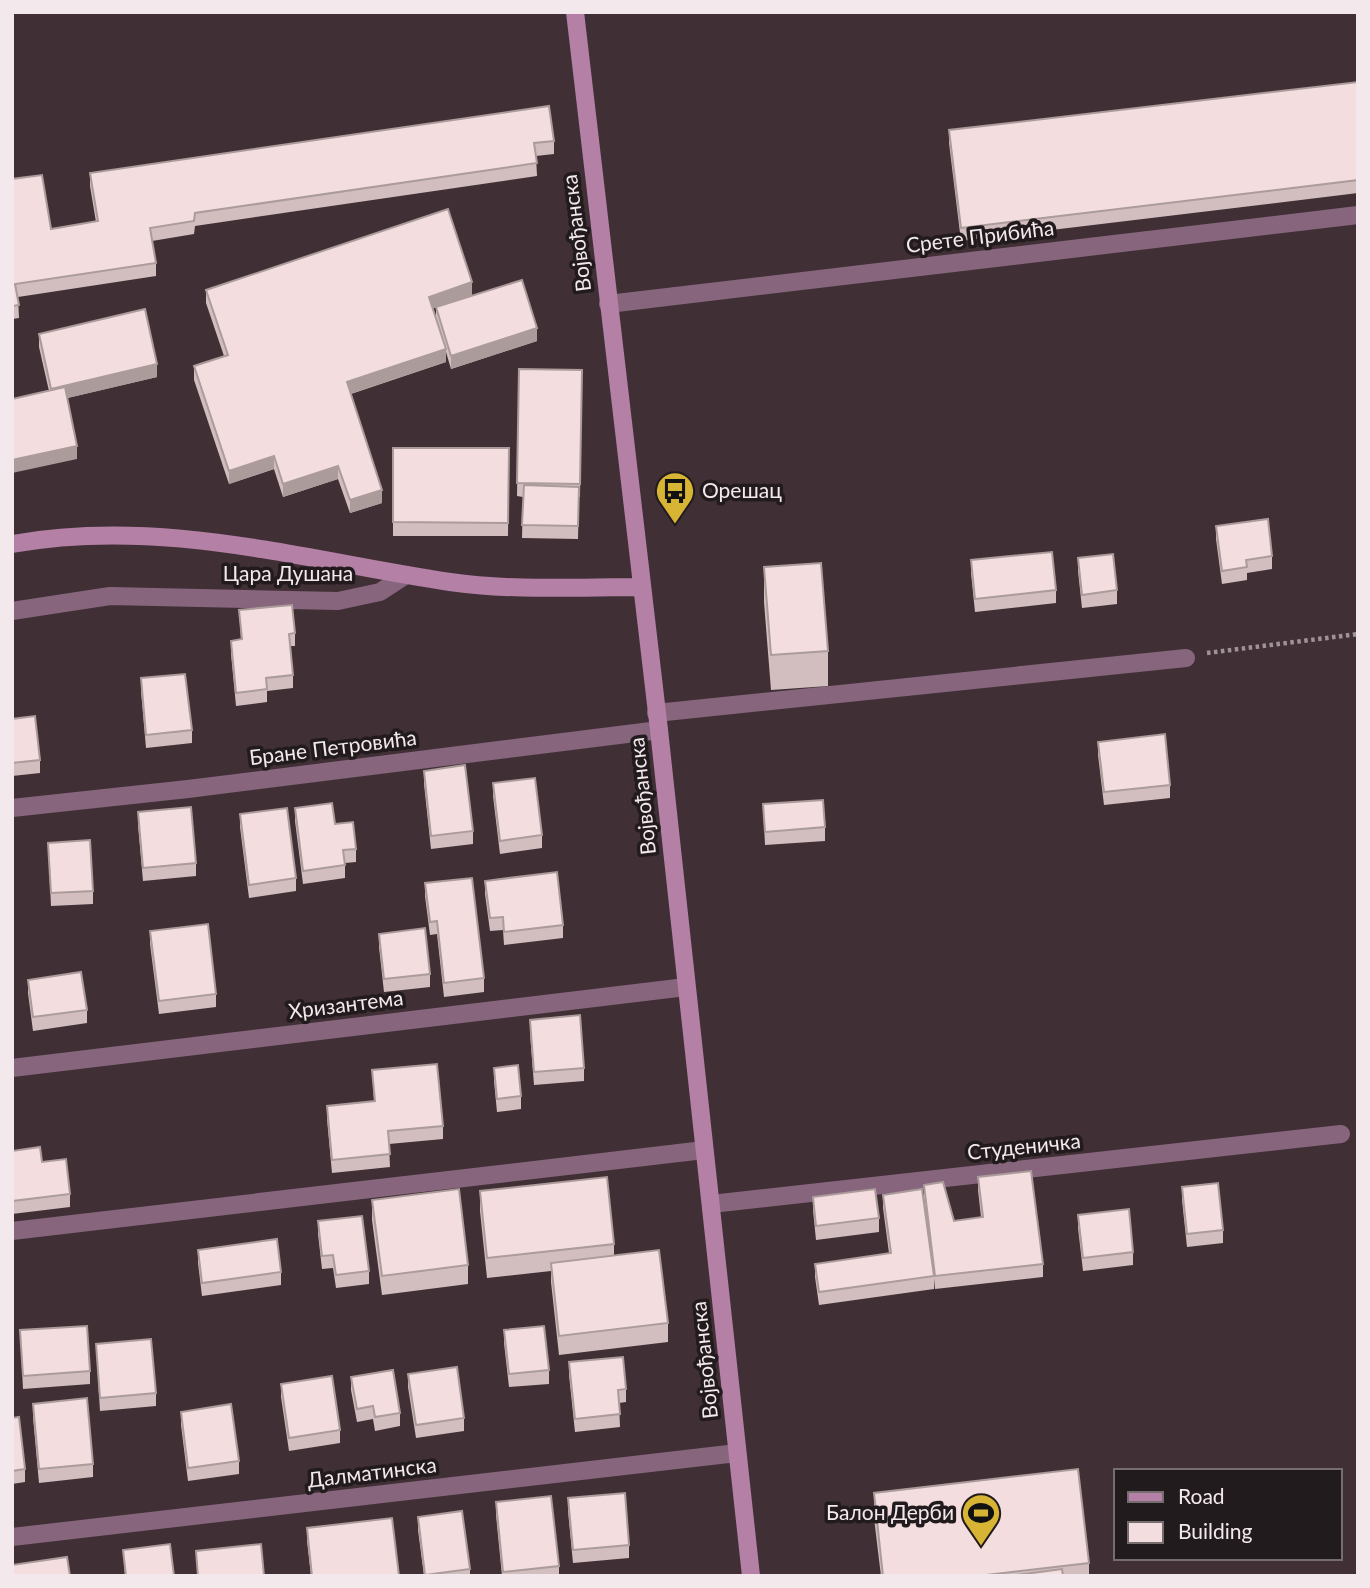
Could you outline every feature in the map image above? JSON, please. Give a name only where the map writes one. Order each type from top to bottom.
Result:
[{"type":"main road","name":"Војвођанска","points":[[575,12],[658,721],[751,1576]]},
{"type":"main road","points":[[12,544],[89,535],[172,537],[245,544],[454,583],[642,587]]},
{"type":"street","name":"Срете Прибића","points":[[608,304],[1358,215]]},
{"type":"street","name":"Цара Душана","points":[[12,611],[110,596],[338,601],[380,592],[406,575]]},
{"type":"street","name":"Бране Петровића","points":[[12,808],[658,721],[1186,657]]},
{"type":"street","name":"Хризантема","points":[[12,1068],[686,987]]},
{"type":"street","name":"Студеничка","points":[[711,1204],[1341,1134]]},
{"type":"street","points":[[12,1231],[704,1150]]},
{"type":"street","name":"Далматинска","points":[[12,1537],[737,1453]]},
{"type":"path","points":[[1186,657],[1358,634]]},
{"type":"building","points":[[1358,82],[1358,180],[961,228],[949,130]]},
{"type":"building","points":[[549,106],[554,141],[534,143],[537,163],[195,213],[194,221],[150,228],[156,263],[15,284],[19,305],[12,306],[12,179],[42,175],[51,229],[98,221],[90,173]]},
{"type":"building","points":[[448,209],[472,282],[429,297],[446,349],[347,382],[382,490],[350,500],[338,466],[283,484],[274,456],[229,471],[194,366],[228,355],[206,290]]},
{"type":"building","points":[[522,280],[537,328],[451,356],[436,307]]},
{"type":"building","points":[[145,309],[157,364],[51,389],[39,334]]},
{"type":"building","points":[[519,369],[582,370],[580,484],[517,483]]},
{"type":"building","points":[[65,387],[77,446],[12,460],[12,399]]},
{"type":"building","points":[[393,448],[509,448],[508,523],[393,522]]},
{"type":"building","points":[[524,485],[579,487],[578,526],[522,525]]},
{"type":"building","points":[[1268,519],[1272,556],[1246,560],[1247,567],[1222,571],[1216,526]]},
{"type":"building","points":[[1052,552],[1056,590],[975,599],[971,560]]},
{"type":"building","points":[[1113,554],[1117,590],[1082,595],[1078,558]]},
{"type":"building","points":[[821,563],[828,651],[771,655],[764,567]]},
{"type":"building","points":[[292,605],[295,633],[289,634],[293,675],[266,678],[267,689],[236,693],[231,641],[242,639],[239,610]]},
{"type":"building","points":[[185,674],[192,730],[146,735],[141,678]]},
{"type":"building","points":[[35,716],[40,760],[12,763],[12,719]]},
{"type":"building","points":[[1165,734],[1170,785],[1104,792],[1098,742]]},
{"type":"building","points":[[465,765],[473,831],[431,836],[424,771]]},
{"type":"building","points":[[535,778],[542,835],[500,841],[493,783]]},
{"type":"building","points":[[823,800],[825,827],[765,832],[763,804]]},
{"type":"building","points":[[332,803],[335,824],[353,822],[356,849],[343,850],[345,865],[303,871],[295,808]]},
{"type":"building","points":[[191,807],[196,863],[143,868],[138,812]]},
{"type":"building","points":[[287,808],[296,878],[249,885],[240,814]]},
{"type":"building","points":[[90,840],[93,891],[51,893],[48,843]]},
{"type":"building","points":[[557,872],[563,925],[504,932],[503,917],[490,918],[485,881]]},
{"type":"building","points":[[472,878],[484,978],[444,983],[437,921],[430,922],[425,883]]},
{"type":"building","points":[[208,924],[216,994],[159,1001],[150,931]]},
{"type":"building","points":[[425,928],[430,974],[384,979],[379,934]]},
{"type":"building","points":[[81,972],[87,1010],[33,1017],[28,980]]},
{"type":"building","points":[[580,1015],[584,1068],[534,1072],[530,1020]]},
{"type":"building","points":[[437,1064],[443,1126],[388,1131],[390,1154],[332,1160],[327,1106],[375,1101],[372,1070]]},
{"type":"building","points":[[518,1065],[521,1096],[497,1099],[494,1068]]},
{"type":"building","points":[[40,1147],[42,1162],[66,1159],[70,1194],[12,1201],[12,1151]]},
{"type":"building","points":[[1031,1171],[1043,1264],[935,1276],[924,1185],[943,1182],[954,1221],[983,1217],[978,1177]]},
{"type":"building","points":[[607,1177],[614,1244],[487,1258],[480,1191]]},
{"type":"building","points":[[1218,1183],[1223,1230],[1187,1234],[1182,1187]]},
{"type":"building","points":[[459,1189],[468,1265],[382,1276],[372,1200]]},
{"type":"building","points":[[875,1189],[879,1218],[816,1226],[813,1197]]},
{"type":"building","points":[[922,1189],[934,1276],[819,1292],[815,1264],[891,1253],[883,1195]]},
{"type":"building","points":[[1129,1209],[1133,1252],[1083,1258],[1078,1215]]},
{"type":"building","points":[[362,1216],[369,1271],[336,1275],[333,1255],[322,1256],[318,1221]]},
{"type":"building","points":[[277,1239],[281,1272],[202,1283],[198,1250]]},
{"type":"building","points":[[659,1250],[668,1323],[559,1336],[551,1263]]},
{"type":"building","points":[[87,1326],[90,1371],[23,1376],[20,1330]]},
{"type":"building","points":[[544,1326],[549,1370],[509,1374],[504,1330]]},
{"type":"building","points":[[151,1339],[156,1393],[100,1398],[96,1344]]},
{"type":"building","points":[[623,1357],[626,1389],[618,1390],[620,1414],[575,1419],[569,1362]]},
{"type":"building","points":[[457,1367],[464,1418],[416,1425],[408,1374]]},
{"type":"building","points":[[393,1370],[400,1413],[375,1417],[373,1406],[357,1409],[351,1377]]},
{"type":"building","points":[[332,1376],[340,1430],[289,1438],[281,1384]]},
{"type":"building","points":[[87,1398],[93,1464],[39,1469],[33,1404]]},
{"type":"building","points":[[231,1404],[239,1461],[188,1468],[181,1412]]},
{"type":"building","points":[[19,1417],[25,1469],[12,1471],[12,1418]]},
{"type":"building","name":"Балон Дерби","points":[[1078,1469],[1089,1563],[978,1576],[883,1576],[874,1493]]},
{"type":"building","points":[[625,1493],[629,1545],[573,1550],[568,1498]]},
{"type":"building","points":[[551,1496],[559,1566],[503,1572],[496,1502]]},
{"type":"building","points":[[462,1511],[470,1569],[425,1575],[418,1517]]},
{"type":"building","points":[[392,1518],[399,1576],[312,1576],[307,1528]]},
{"type":"building","points":[[170,1544],[174,1576],[126,1576],[123,1550]]},
{"type":"building","points":[[261,1544],[264,1576],[198,1576],[196,1551]]},
{"type":"building","points":[[67,1557],[70,1576],[12,1576],[12,1565]]},
{"type":"building","points":[[1062,1569],[1063,1576],[1017,1575]]},
{"type":"place","name":"Орешац","points":[[675,525]]},
{"type":"place","name":"Балон Дерби","points":[[981,1547]]}]
